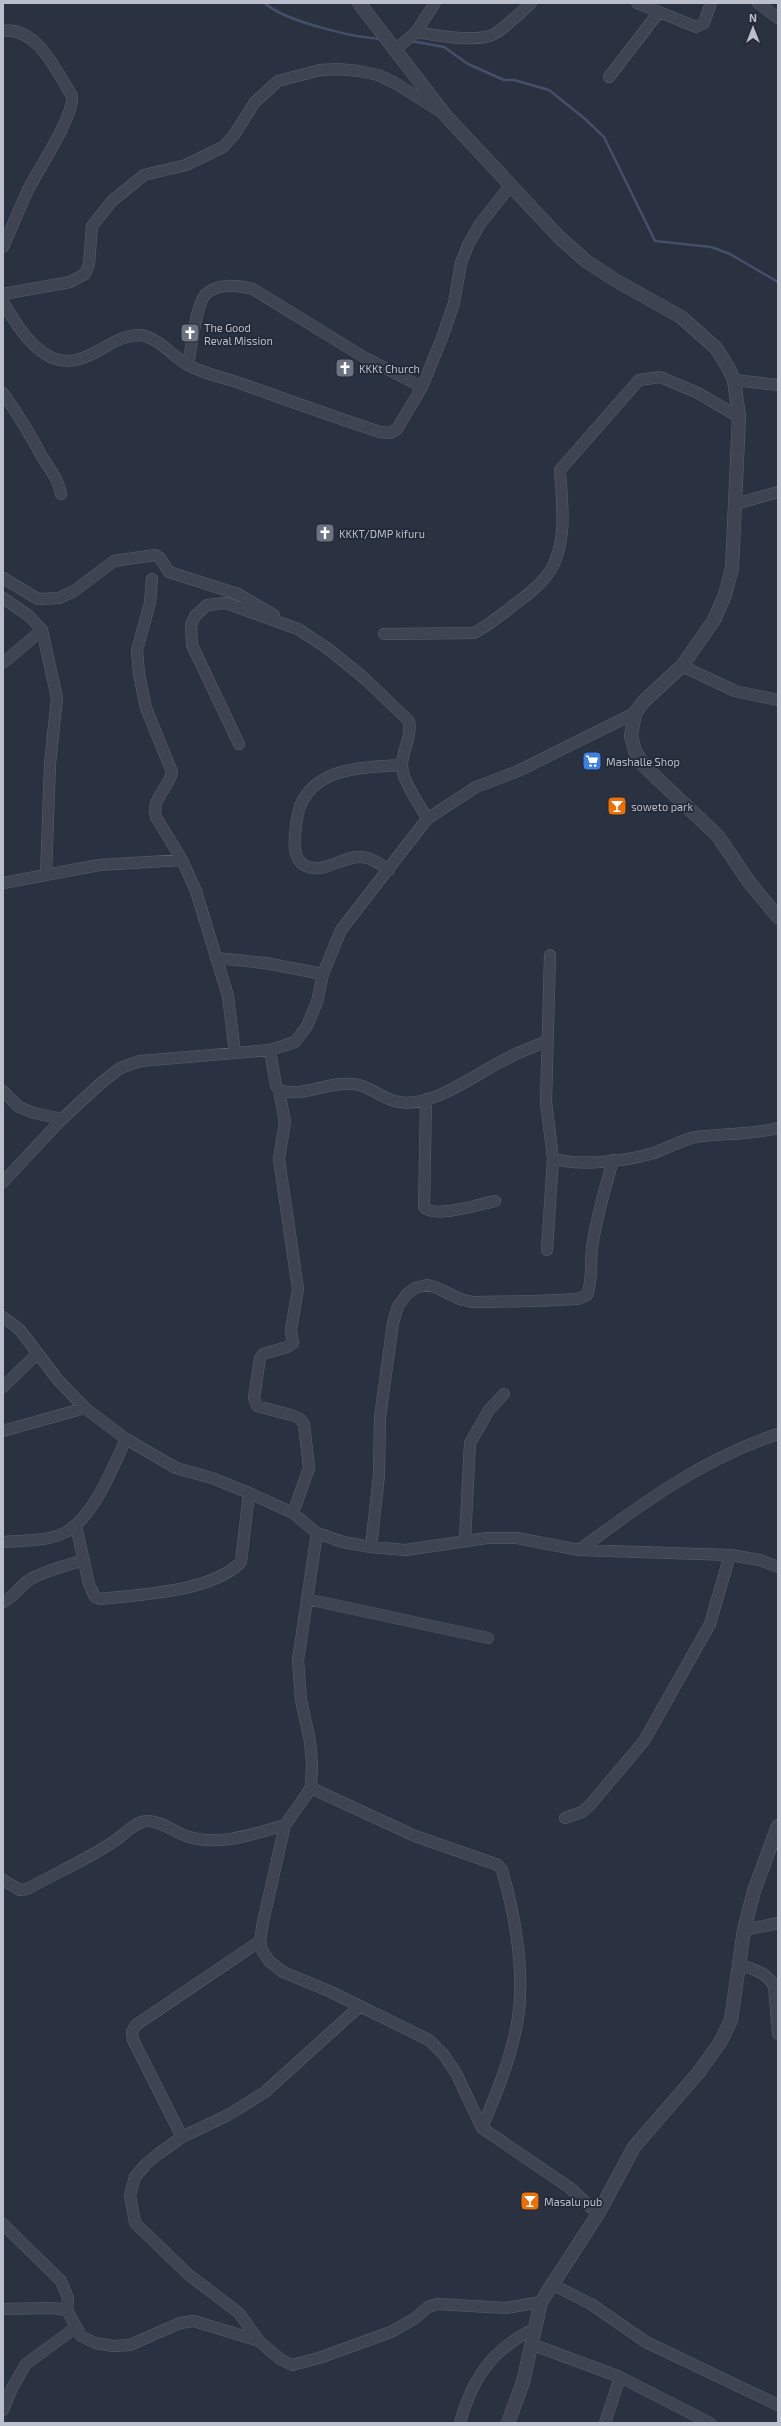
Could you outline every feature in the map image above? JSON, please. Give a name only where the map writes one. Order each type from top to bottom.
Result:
[{"type":"street","points":[[3,1182],[62,1119],[100,1083],[120,1068],[140,1061],[270,1050],[295,1042],[307,1026],[318,1002],[323,974],[341,930],[428,819],[476,787],[518,771],[635,713],[682,666],[714,620],[725,595],[732,568],[739,417],[734,380],[728,367],[716,348],[681,317],[643,297],[586,261],[559,237],[446,116],[359,3]]},
{"type":"street","points":[[394,48],[416,32],[435,3]]},
{"type":"street","points":[[416,32],[483,38],[495,34],[531,3]]},
{"type":"street","points":[[637,3],[696,27],[704,23],[711,3]]},
{"type":"street","points":[[758,3],[778,18]]},
{"type":"street","points":[[609,77],[659,12]]},
{"type":"street","points":[[3,31],[10,30],[22,34],[46,54],[72,96],[73,102],[69,116],[29,189],[3,247]]},
{"type":"street","points":[[3,294],[70,282],[85,274],[89,264],[92,226],[112,201],[144,175],[186,165],[223,147],[234,135],[255,102],[278,81],[320,70],[338,69],[371,74],[395,83],[446,116]]},
{"type":"street","points":[[3,302],[30,340],[45,355],[60,360],[76,360],[127,337],[139,335],[150,338],[188,365],[380,432],[390,433],[397,429],[422,388],[454,303],[456,281],[468,245],[480,224],[510,186]]},
{"type":"street","points":[[188,365],[200,304],[206,294],[218,288],[233,285],[253,289],[325,335],[422,388]]},
{"type":"street","points":[[384,634],[474,633],[486,627],[536,587],[550,571],[558,552],[562,525],[560,470],[640,380],[660,377],[698,393],[739,417]]},
{"type":"street","points":[[734,380],[778,385]]},
{"type":"street","points":[[3,393],[30,433],[40,454],[57,479],[60,494]]},
{"type":"street","points":[[735,504],[778,492]]},
{"type":"street","points":[[3,578],[38,598],[59,598],[74,591],[114,561],[154,555],[160,558],[169,572],[238,594],[298,629],[339,658],[409,721],[411,730],[402,765],[406,780],[428,819]]},
{"type":"street","points":[[152,579],[150,603],[137,650],[146,708],[172,772],[156,800],[154,810],[156,817],[182,860],[196,891],[228,996],[235,1053]]},
{"type":"street","points":[[3,598],[30,616],[42,630],[57,698],[50,764],[46,875]]},
{"type":"street","points":[[238,744],[192,645],[191,625],[195,616],[207,605],[226,603],[298,629]]},
{"type":"street","points":[[3,663],[42,630]]},
{"type":"street","points":[[682,666],[735,691],[778,700]]},
{"type":"street","points":[[635,713],[631,736],[636,752],[644,766],[718,836],[749,882],[778,917]]},
{"type":"street","points":[[389,870],[372,859],[364,857],[357,857],[322,868],[310,867],[298,859],[295,852],[295,836],[302,802],[310,791],[323,780],[362,767],[402,765]]},
{"type":"street","points":[[3,883],[99,864],[182,860]]},
{"type":"street","points":[[547,1250],[552,1158],[546,1102],[550,955]]},
{"type":"street","points":[[216,958],[265,963],[323,974]]},
{"type":"street","points":[[279,1090],[298,1093],[338,1085],[354,1084],[400,1102],[426,1099],[453,1088],[508,1057],[547,1041]]},
{"type":"street","points":[[270,1050],[276,1086],[279,1090],[285,1122],[279,1160],[298,1289],[291,1330],[293,1343],[287,1347],[263,1354],[260,1358],[254,1398],[257,1406],[295,1416],[304,1424],[309,1468],[293,1514]]},
{"type":"street","points":[[3,1091],[19,1107],[34,1113],[62,1119]]},
{"type":"street","points":[[426,1099],[424,1207],[433,1212],[446,1212],[495,1201]]},
{"type":"street","points":[[552,1158],[561,1162],[614,1160],[648,1154],[694,1138],[762,1132],[778,1128]]},
{"type":"street","points":[[371,1547],[379,1475],[380,1417],[393,1323],[398,1306],[407,1294],[421,1286],[435,1286],[460,1299],[472,1302],[578,1299],[587,1295],[590,1287],[592,1250],[596,1225],[614,1160]]},
{"type":"street","points":[[3,1317],[20,1330],[58,1380],[85,1408],[126,1439],[176,1468],[212,1478],[249,1493],[293,1514],[317,1533],[343,1542],[371,1547],[406,1550],[465,1540],[517,1538],[579,1550],[730,1555],[760,1560],[778,1567]]},
{"type":"street","points":[[3,1387],[38,1353]]},
{"type":"street","points":[[465,1540],[470,1443],[489,1410],[504,1394]]},
{"type":"street","points":[[3,1431],[85,1408]]},
{"type":"street","points":[[579,1550],[667,1486],[732,1450],[778,1434]]},
{"type":"street","points":[[3,1542],[48,1538],[64,1534],[76,1526],[88,1511],[110,1474],[126,1439]]},
{"type":"street","points":[[76,1526],[91,1593],[95,1597],[101,1599],[190,1586],[219,1577],[234,1569],[241,1562],[249,1493]]},
{"type":"street","points":[[317,1533],[298,1660],[301,1700],[310,1741],[311,1788],[285,1825],[260,1941],[262,1950],[269,1961],[282,1972],[360,2006],[429,2040],[444,2055],[456,2073],[482,2128],[570,2188],[598,2214]]},
{"type":"street","points":[[565,1818],[582,1812],[590,1805],[644,1741],[710,1624],[730,1555]]},
{"type":"street","points":[[3,1602],[10,1599],[28,1581],[49,1571],[84,1560]]},
{"type":"street","points":[[307,1599],[488,1638]]},
{"type":"street","points":[[311,1788],[415,1836],[498,1865],[502,1870],[519,1959],[520,1991],[518,2018],[504,2075],[482,2128]]},
{"type":"street","points":[[3,1880],[20,1890],[27,1889],[114,1842],[139,1823],[146,1821],[162,1825],[186,1836],[204,1840],[247,1836],[285,1825]]},
{"type":"street","points":[[508,2423],[523,2382],[541,2302],[551,2284],[598,2214],[634,2148],[699,2072],[721,2041],[731,2020],[744,1930],[754,1892],[778,1826]]},
{"type":"street","points":[[744,1930],[778,1923]]},
{"type":"street","points":[[182,2137],[133,2040],[132,2032],[136,2025],[260,1941]]},
{"type":"street","points":[[738,1964],[765,1974],[776,1987],[778,2034]]},
{"type":"street","points":[[360,2006],[265,2092],[228,2115],[182,2137],[152,2159],[136,2177],[130,2195],[135,2223],[189,2275],[239,2313],[259,2341],[280,2359],[292,2365],[298,2365],[391,2332],[414,2319],[428,2307],[437,2304],[506,2308],[541,2302]]},
{"type":"street","points":[[3,2224],[61,2281],[68,2298],[67,2310],[75,2328],[87,2340],[113,2346],[130,2345],[180,2323],[194,2321],[259,2341]]},
{"type":"street","points":[[551,2284],[591,2304],[646,2342],[778,2405]]},
{"type":"street","points":[[3,2309],[52,2308],[67,2310]]},
{"type":"street","points":[[3,2410],[12,2388],[26,2364],[75,2328]]},
{"type":"street","points":[[460,2423],[469,2392],[488,2364],[520,2336],[534,2329]]},
{"type":"street","points":[[531,2344],[620,2377],[710,2423]]},
{"type":"street","points":[[604,2423],[620,2377]]},
{"type":"waterway","points":[[265,3],[274,10],[303,22],[338,32],[382,39]]},
{"type":"waterway","points":[[411,41],[444,47],[468,64],[504,80],[514,80],[549,90],[584,118],[604,137],[655,241],[711,247],[730,254],[778,282]]},
{"type":"place","name":"The Good Reval Mission","points":[[190,333]]},
{"type":"place","name":"KKKt Church","points":[[345,368]]},
{"type":"place","name":"KKKT/DMP kifuru","points":[[325,533]]},
{"type":"place","name":"Mashalle Shop","points":[[592,761]]},
{"type":"place","name":"soweto park","points":[[617,806]]},
{"type":"place","name":"Masalu pub","points":[[530,2201]]}]
